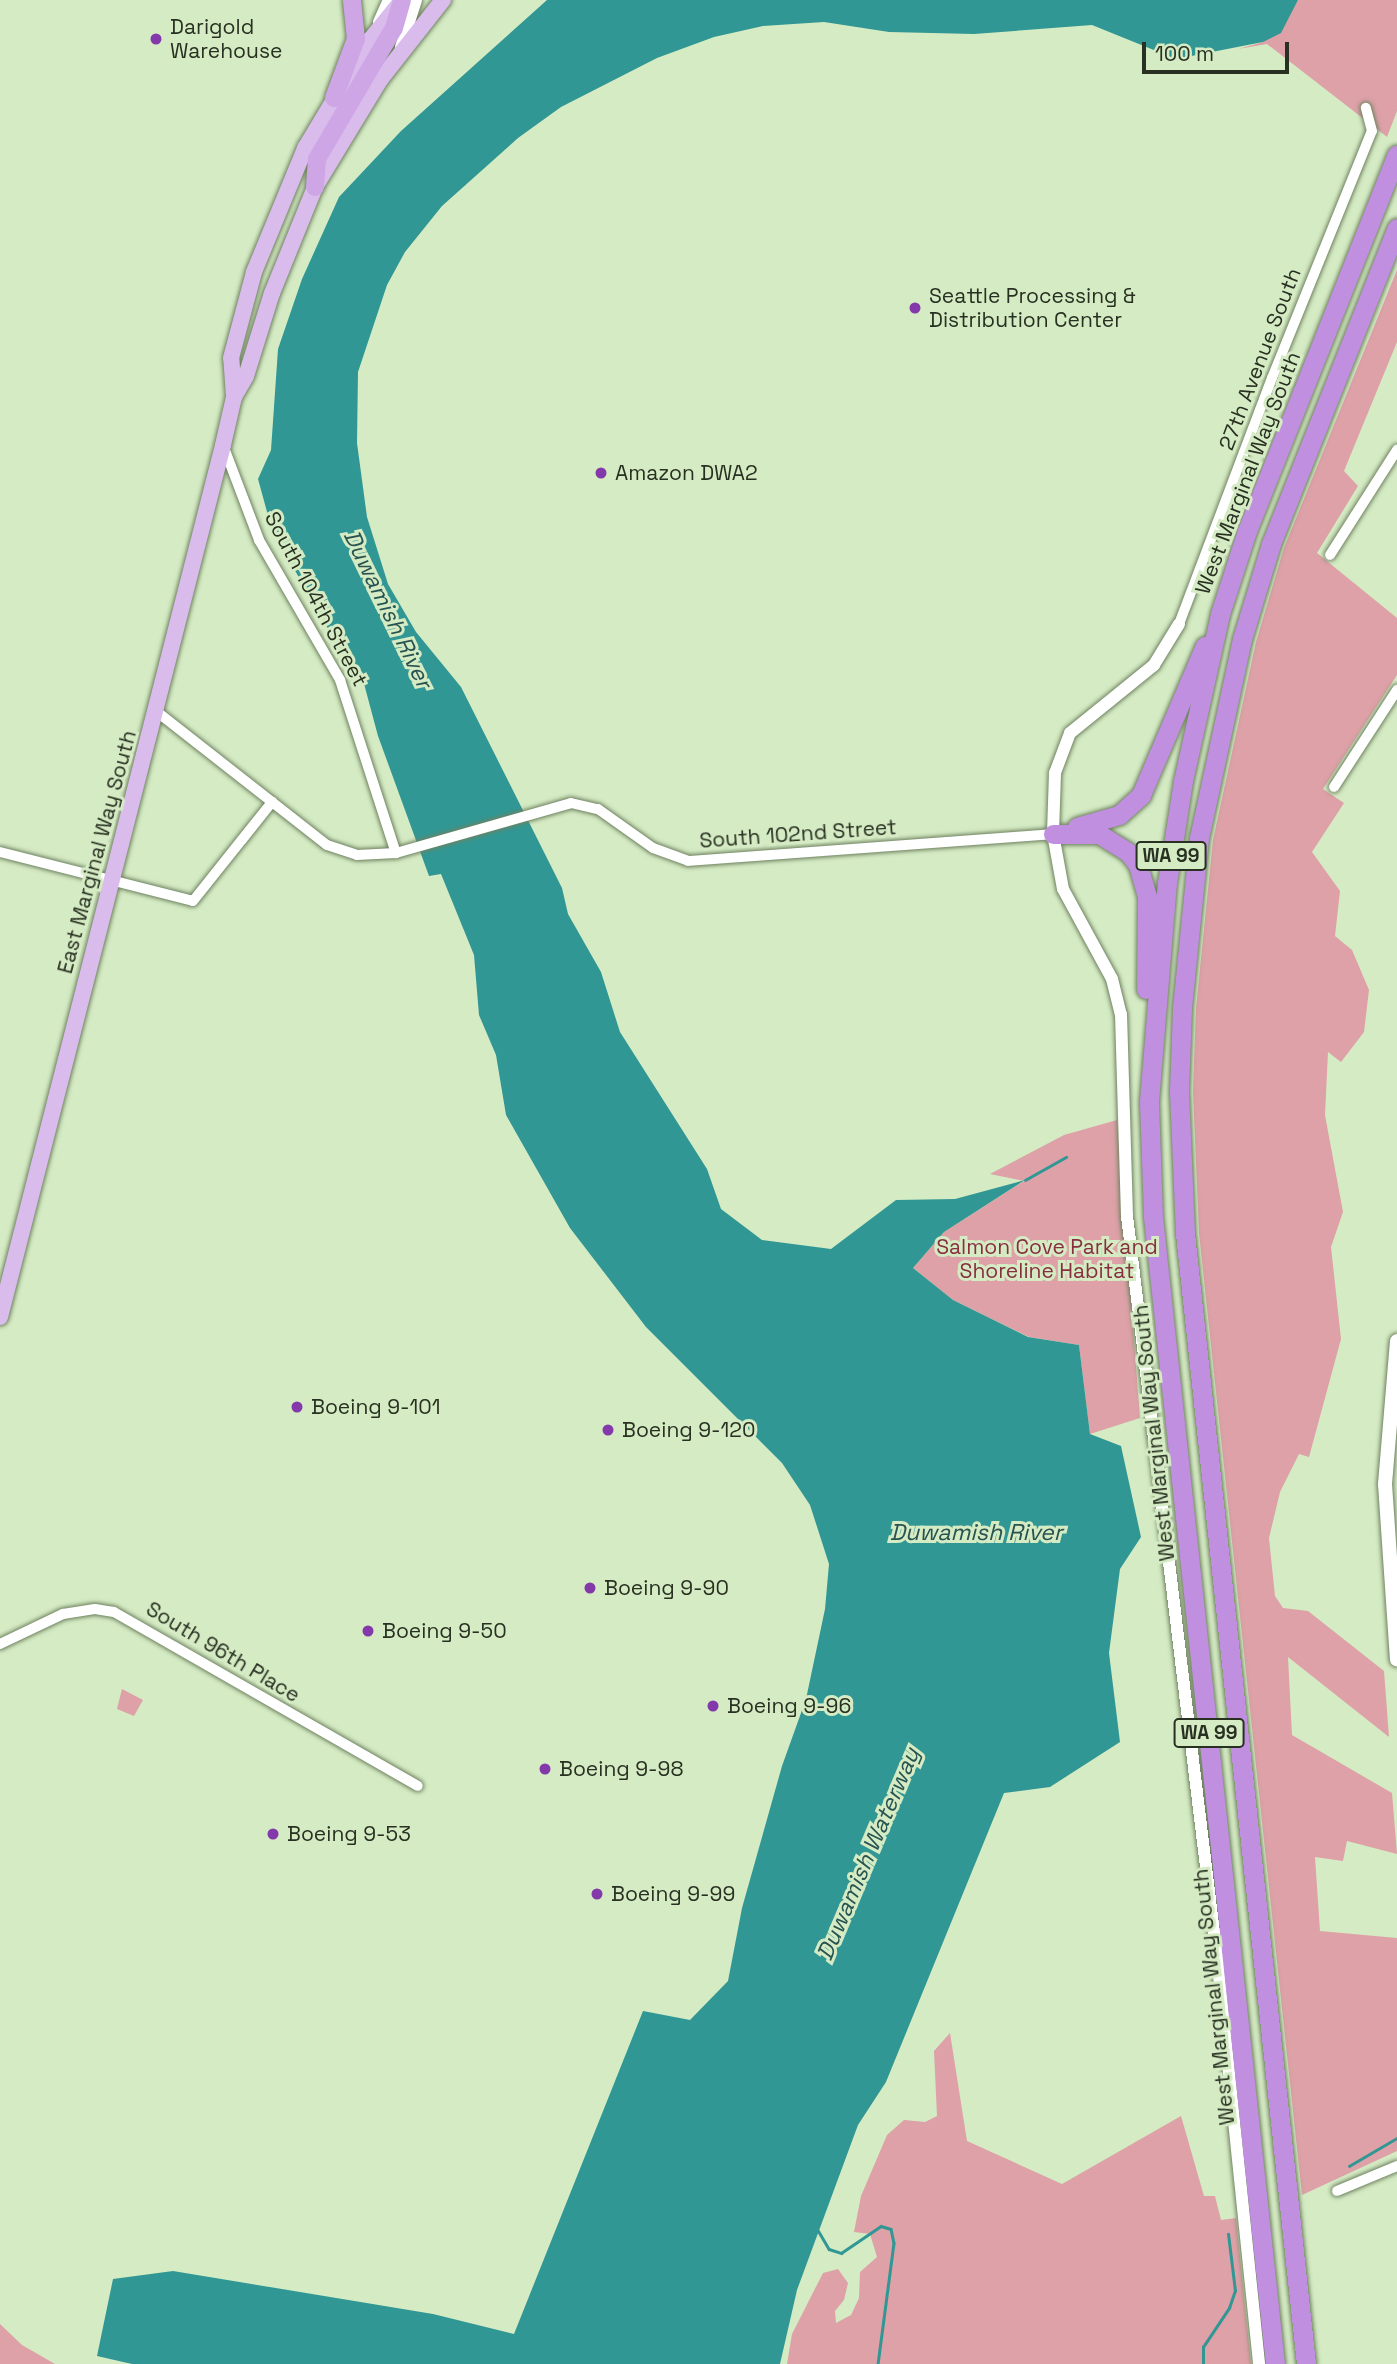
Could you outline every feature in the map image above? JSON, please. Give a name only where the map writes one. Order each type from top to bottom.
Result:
[{"type":"highway","points":[[334,98],[356,39],[352,0]]},
{"type":"highway","points":[[314,187],[317,159],[394,28],[402,0]]},
{"type":"highway","name":"West Marginal Way South","points":[[1275,2364],[1153,1216],[1149,1101],[1167,883],[1183,781],[1220,614],[1247,531],[1397,155]]},
{"type":"highway","name":"WA 99","points":[[1306,2364],[1185,1234],[1179,1091],[1182,1008],[1199,838],[1242,639],[1270,544],[1397,228]]},
{"type":"highway","points":[[1052,834],[1119,815],[1141,795],[1220,614]]},
{"type":"highway","points":[[1052,834],[1099,834],[1128,852],[1144,878],[1149,1101]]},
{"type":"main road","name":"East Marginal Way South","points":[[0,1317],[223,445],[234,397],[232,358],[258,259],[305,148],[370,40],[402,0]]},
{"type":"main road","name":"East Marginal Way South","points":[[234,397],[246,376],[272,293],[314,187],[398,54],[443,0]]},
{"type":"main road","points":[[1397,1341],[1385,1484],[1397,1660]]},
{"type":"street","points":[[370,40],[389,0]]},
{"type":"street","points":[[398,54],[416,0]]},
{"type":"street","name":"27th Avenue South","points":[[1179,624],[1270,381],[1372,131],[1366,108]]},
{"type":"street","name":"South 104th Street","points":[[223,445],[268,558],[340,680],[396,853]]},
{"type":"street","points":[[1330,555],[1397,450]]},
{"type":"street","points":[[1179,624],[1154,665],[1070,733],[1055,773],[1052,834],[1063,889],[1112,979],[1121,1014],[1127,1216],[1218,1966],[1258,2364]]},
{"type":"street","points":[[1334,787],[1397,690]]},
{"type":"street","name":"South 102nd Street","points":[[156,711],[336,849],[358,855],[396,853],[540,810],[585,804],[665,855],[690,861],[1052,834]]},
{"type":"street","points":[[0,852],[193,901],[272,802]]},
{"type":"street","name":"South 96th Place","points":[[0,1644],[63,1614],[95,1609],[114,1612],[418,1786]]},
{"type":"street","points":[[1337,2191],[1397,2166]]},
{"type":"green space","points":[[1298,0],[1397,0],[1397,111],[1387,137],[1267,44],[1238,49],[1263,42]]},
{"type":"green space","points":[[1397,270],[1397,342],[1344,471],[1358,486],[1317,553],[1397,618],[1397,675],[1323,789],[1344,803],[1312,852],[1340,891],[1335,936],[1352,950],[1369,990],[1364,1032],[1341,1062],[1328,1052],[1325,1115],[1343,1212],[1331,1247],[1341,1339],[1309,1457],[1299,1454],[1280,1492],[1269,1538],[1275,1596],[1283,1608],[1308,1611],[1384,1671],[1389,1737],[1288,1657],[1292,1735],[1392,1793],[1397,1854],[1347,1841],[1343,1861],[1315,1857],[1320,1931],[1397,1938],[1397,2151],[1302,2195],[1199,1233],[1193,1091],[1196,1008],[1213,840],[1256,642],[1284,548]]},
{"type":"green space","name":"Salmon Cove Park and Shoreline Habitat","points":[[1117,1120],[1140,1418],[1090,1434],[1079,1345],[1029,1337],[953,1300],[913,1268],[944,1232],[1024,1181],[990,1174],[1064,1135]]},
{"type":"green space","points":[[122,1689],[143,1700],[134,1716],[117,1709]]},
{"type":"green space","points":[[950,2033],[967,2141],[1062,2184],[1181,2116],[1204,2196],[1215,2196],[1221,2220],[1236,2218],[1251,2364],[787,2364],[792,2334],[823,2273],[838,2269],[848,2283],[844,2300],[835,2311],[836,2323],[851,2315],[859,2298],[860,2272],[877,2257],[870,2234],[854,2232],[861,2196],[887,2135],[904,2120],[925,2122],[937,2116],[934,2051]]},
{"type":"green space","points":[[0,2324],[22,2345],[55,2364],[0,2364]]},
{"type":"water","name":"Duwamish River","points":[[547,0],[1298,0],[1281,33],[1263,42],[1176,59],[1092,25],[974,34],[889,32],[824,22],[763,26],[714,37],[657,58],[561,107],[518,138],[442,206],[405,252],[387,285],[358,372],[357,443],[367,517],[388,584],[416,632],[461,687],[562,888],[568,914],[601,972],[620,1032],[707,1169],[721,1209],[762,1240],[831,1249],[896,1200],[955,1199],[1025,1180],[944,1232],[913,1268],[953,1300],[1028,1337],[1079,1345],[1090,1434],[1121,1446],[1141,1537],[1120,1569],[1109,1653],[1120,1742],[1050,1787],[1004,1793],[886,2082],[858,2125],[797,2290],[780,2364],[132,2364],[97,2356],[113,2279],[173,2271],[433,2314],[514,2334],[643,2011],[690,2020],[728,1981],[742,1908],[782,1766],[806,1699],[825,1609],[829,1564],[810,1505],[782,1463],[646,1327],[570,1228],[506,1115],[496,1055],[479,1015],[474,955],[441,874],[429,876],[378,736],[363,680],[343,655],[272,530],[258,479],[271,450],[278,349],[302,279],[339,197],[401,131]]},
{"type":"waterway","points":[[1025,1180],[1066,1157]]},
{"type":"waterway","points":[[1349,2166],[1397,2138]]},
{"type":"waterway","points":[[818,2230],[829,2249],[841,2253],[881,2226],[891,2229],[894,2243],[878,2364]]},
{"type":"waterway","points":[[1203,2364],[1203,2347],[1229,2308],[1235,2291],[1228,2234]]},
{"type":"place","name":"Darigold Warehouse","points":[[156,39]]},
{"type":"place","name":"Seattle Processing & Distribution Center","points":[[915,308]]},
{"type":"place","name":"Amazon DWA2","points":[[601,473]]},
{"type":"place","name":"Boeing 9-101","points":[[297,1407]]},
{"type":"place","name":"Boeing 9-120","points":[[608,1430]]},
{"type":"place","name":"Boeing 9-90","points":[[590,1588]]},
{"type":"place","name":"Boeing 9-50","points":[[368,1631]]},
{"type":"place","name":"Boeing 9-96","points":[[713,1706]]},
{"type":"place","name":"Boeing 9-98","points":[[545,1769]]},
{"type":"place","name":"Boeing 9-53","points":[[273,1834]]},
{"type":"place","name":"Boeing 9-99","points":[[597,1894]]},
{"type":"water label","name":"Duwamish Waterway","points":[[868,1854]]}]
